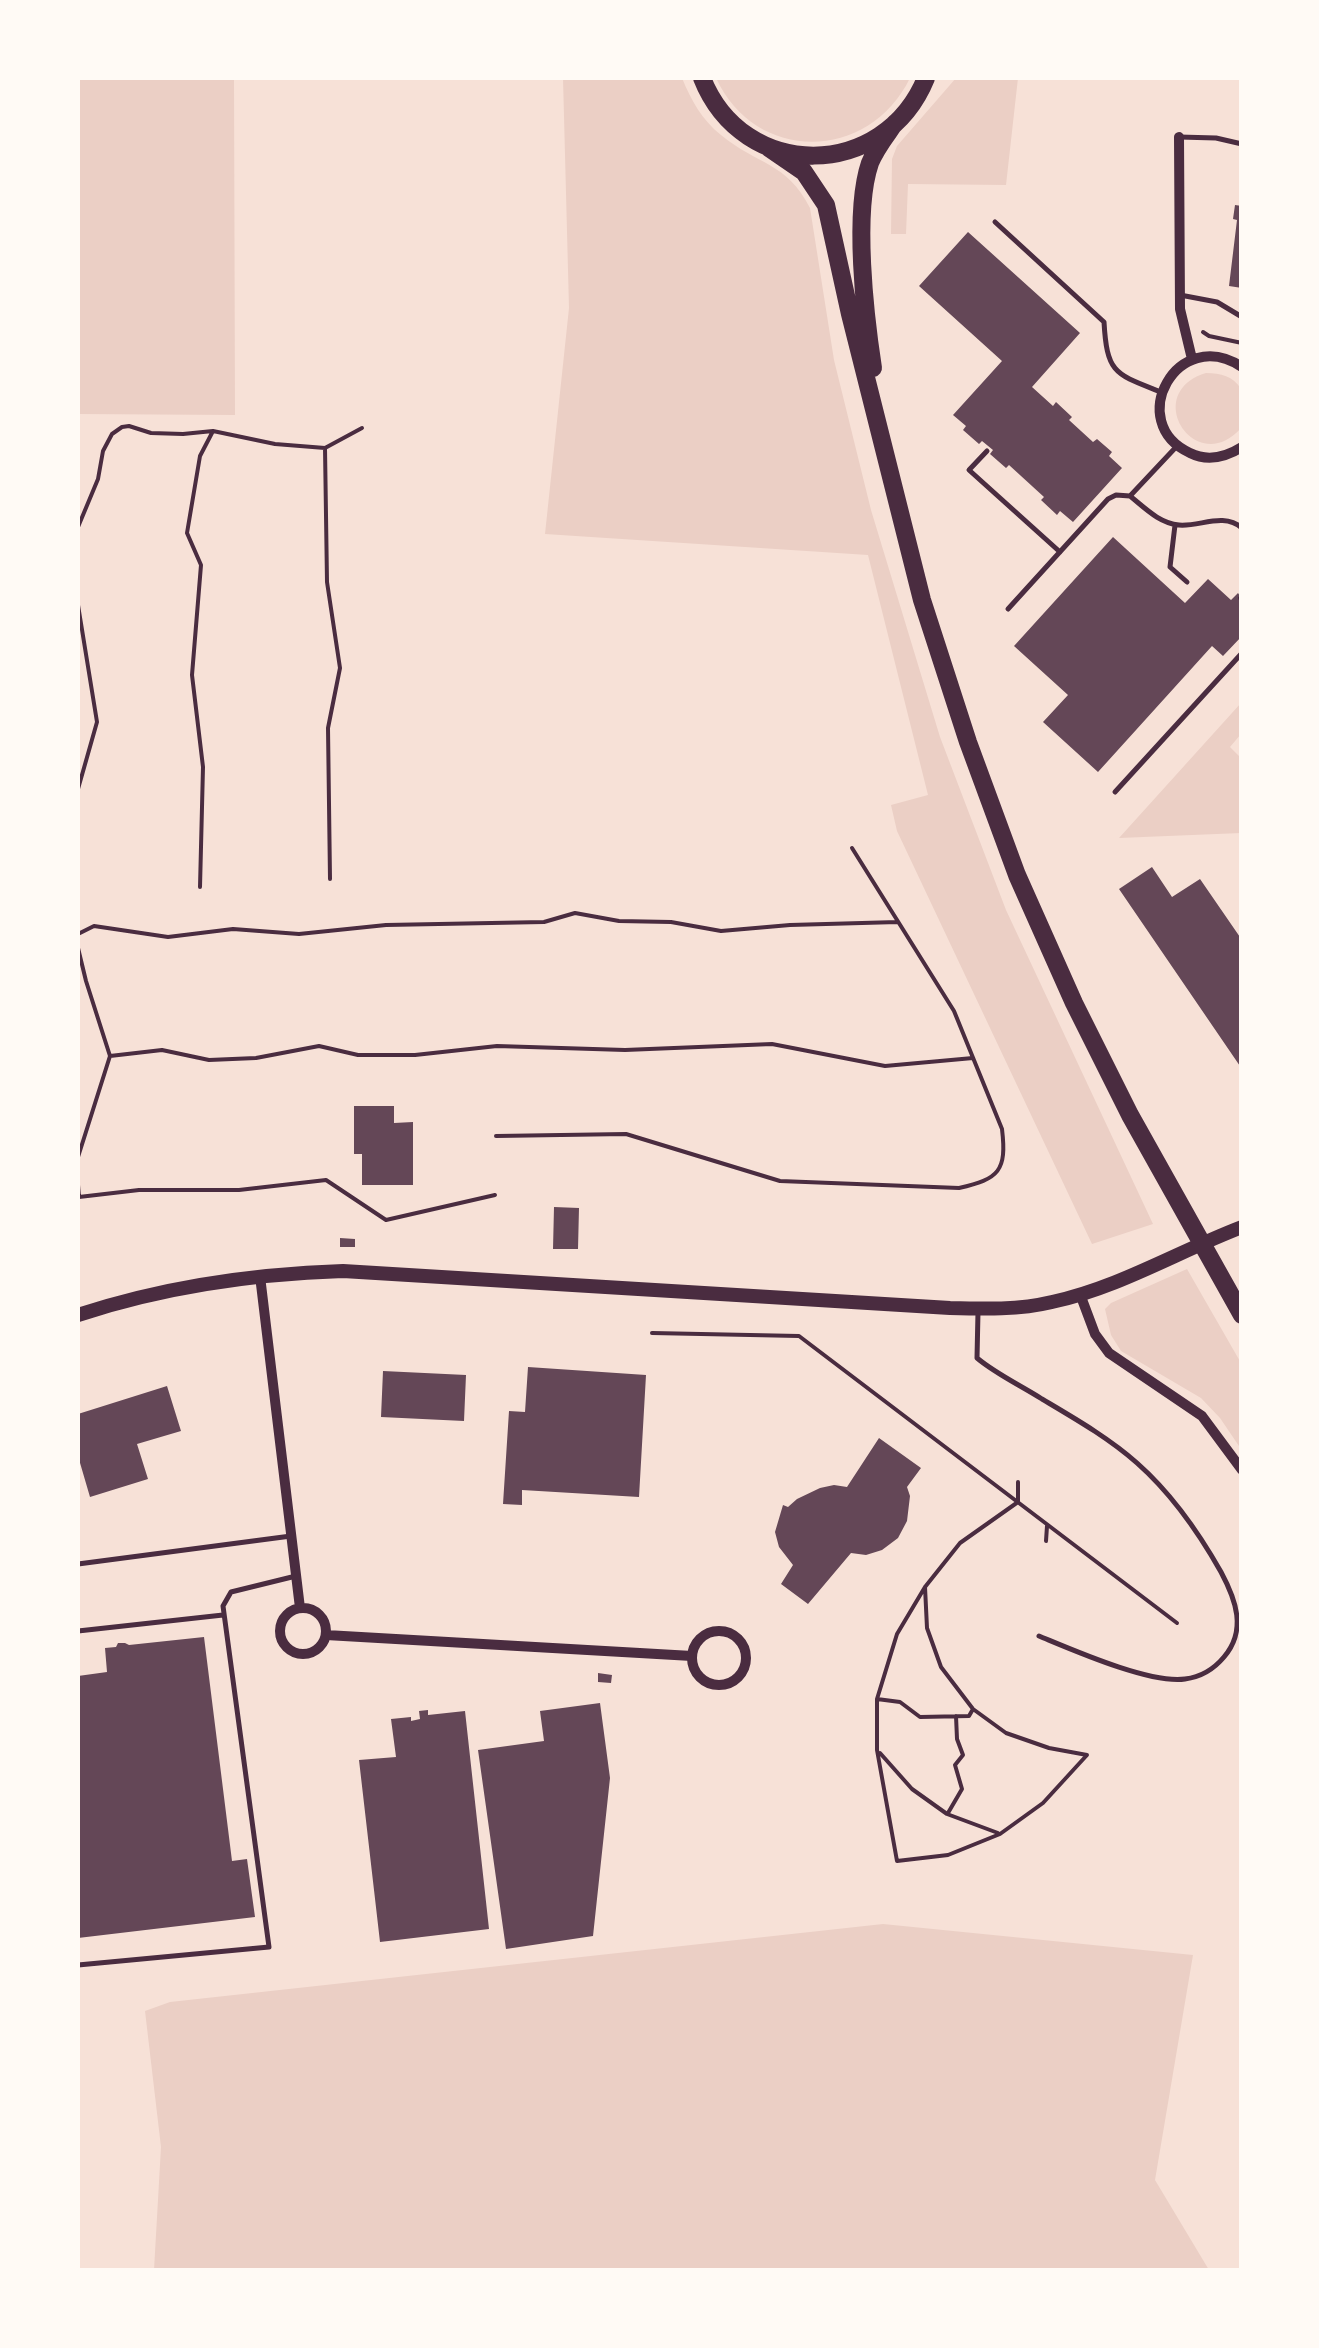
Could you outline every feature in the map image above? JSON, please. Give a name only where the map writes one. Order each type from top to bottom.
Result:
[{"type":"highway","points":[[702,78],[726,118],[804,172],[826,205],[922,600],[993,813],[1074,1002],[1130,1116],[1242,1315]]},
{"type":"highway","points":[[887,463],[870,340],[862,223],[865,189],[870,162],[880,143],[926,80]]},
{"type":"highway","points":[[770,148],[798,155],[836,154],[871,141],[896,123]]},
{"type":"street","points":[[1179,137],[1180,295],[1182,322],[1192,359]]},
{"type":"street","points":[[1242,367],[1213,356],[1192,359],[1173,372],[1161,392],[1160,416],[1177,446],[1198,456],[1232,453],[1242,446]]},
{"type":"street","points":[[78,1315],[222,1281],[361,1272],[978,1309],[1025,1306],[1080,1294],[1242,1226]]},
{"type":"street","points":[[260,1276],[300,1608]]},
{"type":"street","points":[[1080,1294],[1095,1334],[1109,1353],[1202,1416],[1242,1470]]},
{"type":"street","points":[[300,1608],[314,1610],[324,1620],[326,1635],[312,1652],[296,1653],[280,1636],[286,1614],[300,1608]]},
{"type":"street","points":[[724,1631],[744,1647],[746,1665],[736,1680],[719,1686],[702,1680],[692,1665],[692,1656],[706,1634],[724,1631]]},
{"type":"street","points":[[326,1635],[692,1656]]},
{"type":"lane","points":[[1179,137],[1216,138],[1242,144]]},
{"type":"lane","points":[[995,222],[1104,322],[1112,368],[1127,379],[1161,392]]},
{"type":"lane","points":[[1180,295],[1217,302],[1242,317]]},
{"type":"lane","points":[[1130,496],[1177,446]]},
{"type":"lane","points":[[988,450],[969,470],[1060,552]]},
{"type":"lane","points":[[1008,609],[1108,499],[1130,496],[1158,518],[1175,525],[1216,520],[1236,522],[1242,528]]},
{"type":"lane","points":[[1175,525],[1170,568],[1187,582]]},
{"type":"lane","points":[[1115,792],[1242,654]]},
{"type":"lane","points":[[978,1309],[977,1358],[1137,1463],[1205,1543],[1237,1608],[1239,1627],[1228,1653],[1212,1670],[1184,1680],[1146,1675],[1038,1636]]},
{"type":"lane","points":[[78,1564],[291,1536]]},
{"type":"lane","points":[[78,1965],[269,1947],[222,1606],[231,1592],[296,1576]]},
{"type":"lane","points":[[78,1632],[222,1614]]},
{"type":"path","points":[[1196,298],[1196,324],[1201,331],[1208,336],[1242,342]]},
{"type":"path","points":[[78,528],[98,479],[103,451],[112,434],[122,427],[150,433],[213,431],[276,444],[324,448],[362,428]]},
{"type":"path","points":[[200,887],[202,767],[192,674],[200,565],[187,533],[200,456],[213,431]]},
{"type":"path","points":[[324,448],[326,582],[340,668],[328,728],[330,879]]},
{"type":"path","points":[[78,605],[96,722],[78,789]]},
{"type":"path","points":[[496,1136],[626,1134],[780,1182],[960,1188],[988,1182],[998,1170],[1004,1150],[1002,1129],[954,1011],[852,848]]},
{"type":"path","points":[[78,934],[94,926],[168,938],[233,928],[299,934],[386,925],[544,922],[575,913],[721,931],[898,922]]},
{"type":"path","points":[[78,948],[110,1056],[78,1157]]},
{"type":"path","points":[[110,1056],[162,1050],[208,1060],[256,1058],[319,1046],[358,1055],[497,1046],[625,1050],[772,1044],[885,1066],[973,1058]]},
{"type":"path","points":[[78,1185],[80,1197],[139,1190],[240,1190],[326,1180],[386,1220],[495,1196]]},
{"type":"path","points":[[652,1333],[799,1336],[1177,1622]]},
{"type":"path","points":[[1018,1482],[1018,1502]]},
{"type":"path","points":[[925,1587],[926,1628],[941,1666],[973,1709],[1006,1733],[1087,1755],[1044,1803],[1000,1834],[948,1855],[897,1861],[877,1750],[877,1699],[897,1634],[925,1587],[960,1543],[1018,1502]]},
{"type":"path","points":[[1046,1541],[1047,1524]]},
{"type":"path","points":[[877,1699],[900,1702],[920,1717],[970,1716],[973,1709]]},
{"type":"path","points":[[947,1814],[962,1789],[954,1765],[963,1755],[956,1716]]},
{"type":"path","points":[[877,1750],[912,1788],[947,1814],[1000,1834]]},
{"type":"shaded area","points":[[78,78],[234,78],[235,415],[78,414]]},
{"type":"shaded area","points":[[563,78],[682,78],[714,129],[791,181],[810,208],[834,360],[871,510],[940,737],[1006,910],[1153,1224],[1092,1244],[897,831],[891,805],[928,795],[868,555],[545,534],[569,308]]},
{"type":"shaded area","points":[[716,78],[910,78],[892,106],[868,126],[841,138],[813,142],[784,138],[757,126],[734,106]]},
{"type":"shaded area","points":[[956,78],[1018,78],[1006,185],[908,184],[906,234],[891,234],[892,159],[897,146]]},
{"type":"shaded area","points":[[1206,373],[1226,376],[1241,389],[1241,428],[1224,441],[1207,444],[1182,427],[1176,413],[1177,397],[1187,383]]},
{"type":"shaded area","points":[[1241,703],[1241,734],[1230,747],[1241,758],[1241,833],[1119,838]]},
{"type":"shaded area","points":[[1187,1269],[1241,1363],[1241,1449],[1201,1398],[1121,1351],[1111,1335],[1105,1309],[1111,1303]]},
{"type":"shaded area","points":[[883,1924],[1193,1955],[1155,2180],[1209,2270],[154,2270],[161,2147],[145,2011],[170,2002]]},
{"type":"building","points":[[1235,205],[1242,206],[1242,288],[1229,286],[1237,220],[1233,219]]},
{"type":"building","points":[[968,232],[1080,333],[1032,387],[1053,406],[1056,402],[1093,442],[1097,439],[1112,452],[1109,456],[1122,468],[1073,522],[1060,511],[1057,515],[1041,500],[1044,497],[1009,465],[1006,468],[990,454],[993,450],[963,430],[966,426],[953,415],[1002,361],[919,286]]},
{"type":"building","points":[[1113,537],[1185,603],[1208,579],[1231,600],[1238,593],[1242,599],[1242,636],[1223,656],[1212,646],[1098,772],[1043,722],[1068,695],[1014,646]]},
{"type":"building","points":[[1152,867],[1172,897],[1200,879],[1242,940],[1242,1069],[1119,889]]},
{"type":"building","points":[[354,1106],[394,1106],[394,1123],[413,1122],[413,1185],[362,1185],[362,1154],[354,1154]]},
{"type":"building","points":[[554,1207],[579,1208],[578,1249],[553,1249]]},
{"type":"building","points":[[340,1238],[355,1239],[355,1247],[340,1247]]},
{"type":"building","points":[[528,1367],[646,1375],[639,1497],[522,1490],[522,1505],[503,1504],[509,1411],[525,1412]]},
{"type":"building","points":[[383,1371],[466,1375],[464,1421],[381,1417]]},
{"type":"building","points":[[167,1386],[181,1431],[137,1444],[148,1479],[90,1497],[78,1456],[78,1414]]},
{"type":"building","points":[[879,1438],[921,1468],[907,1487],[907,1521],[898,1538],[882,1550],[866,1555],[851,1553],[808,1604],[781,1584],[793,1565],[779,1547],[775,1532],[783,1505],[788,1507],[820,1488],[847,1487]]},
{"type":"building","points":[[204,1637],[232,1861],[247,1859],[255,1917],[78,1938],[78,1676],[107,1672],[105,1648],[116,1647],[118,1643]]},
{"type":"building","points":[[598,1673],[612,1675],[611,1683],[598,1682]]},
{"type":"building","points":[[600,1703],[610,1778],[593,1936],[506,1949],[478,1750],[544,1741],[540,1711]]},
{"type":"building","points":[[428,1710],[428,1715],[465,1711],[489,1929],[380,1942],[359,1760],[396,1757],[391,1719],[420,1719],[419,1711]]}]
